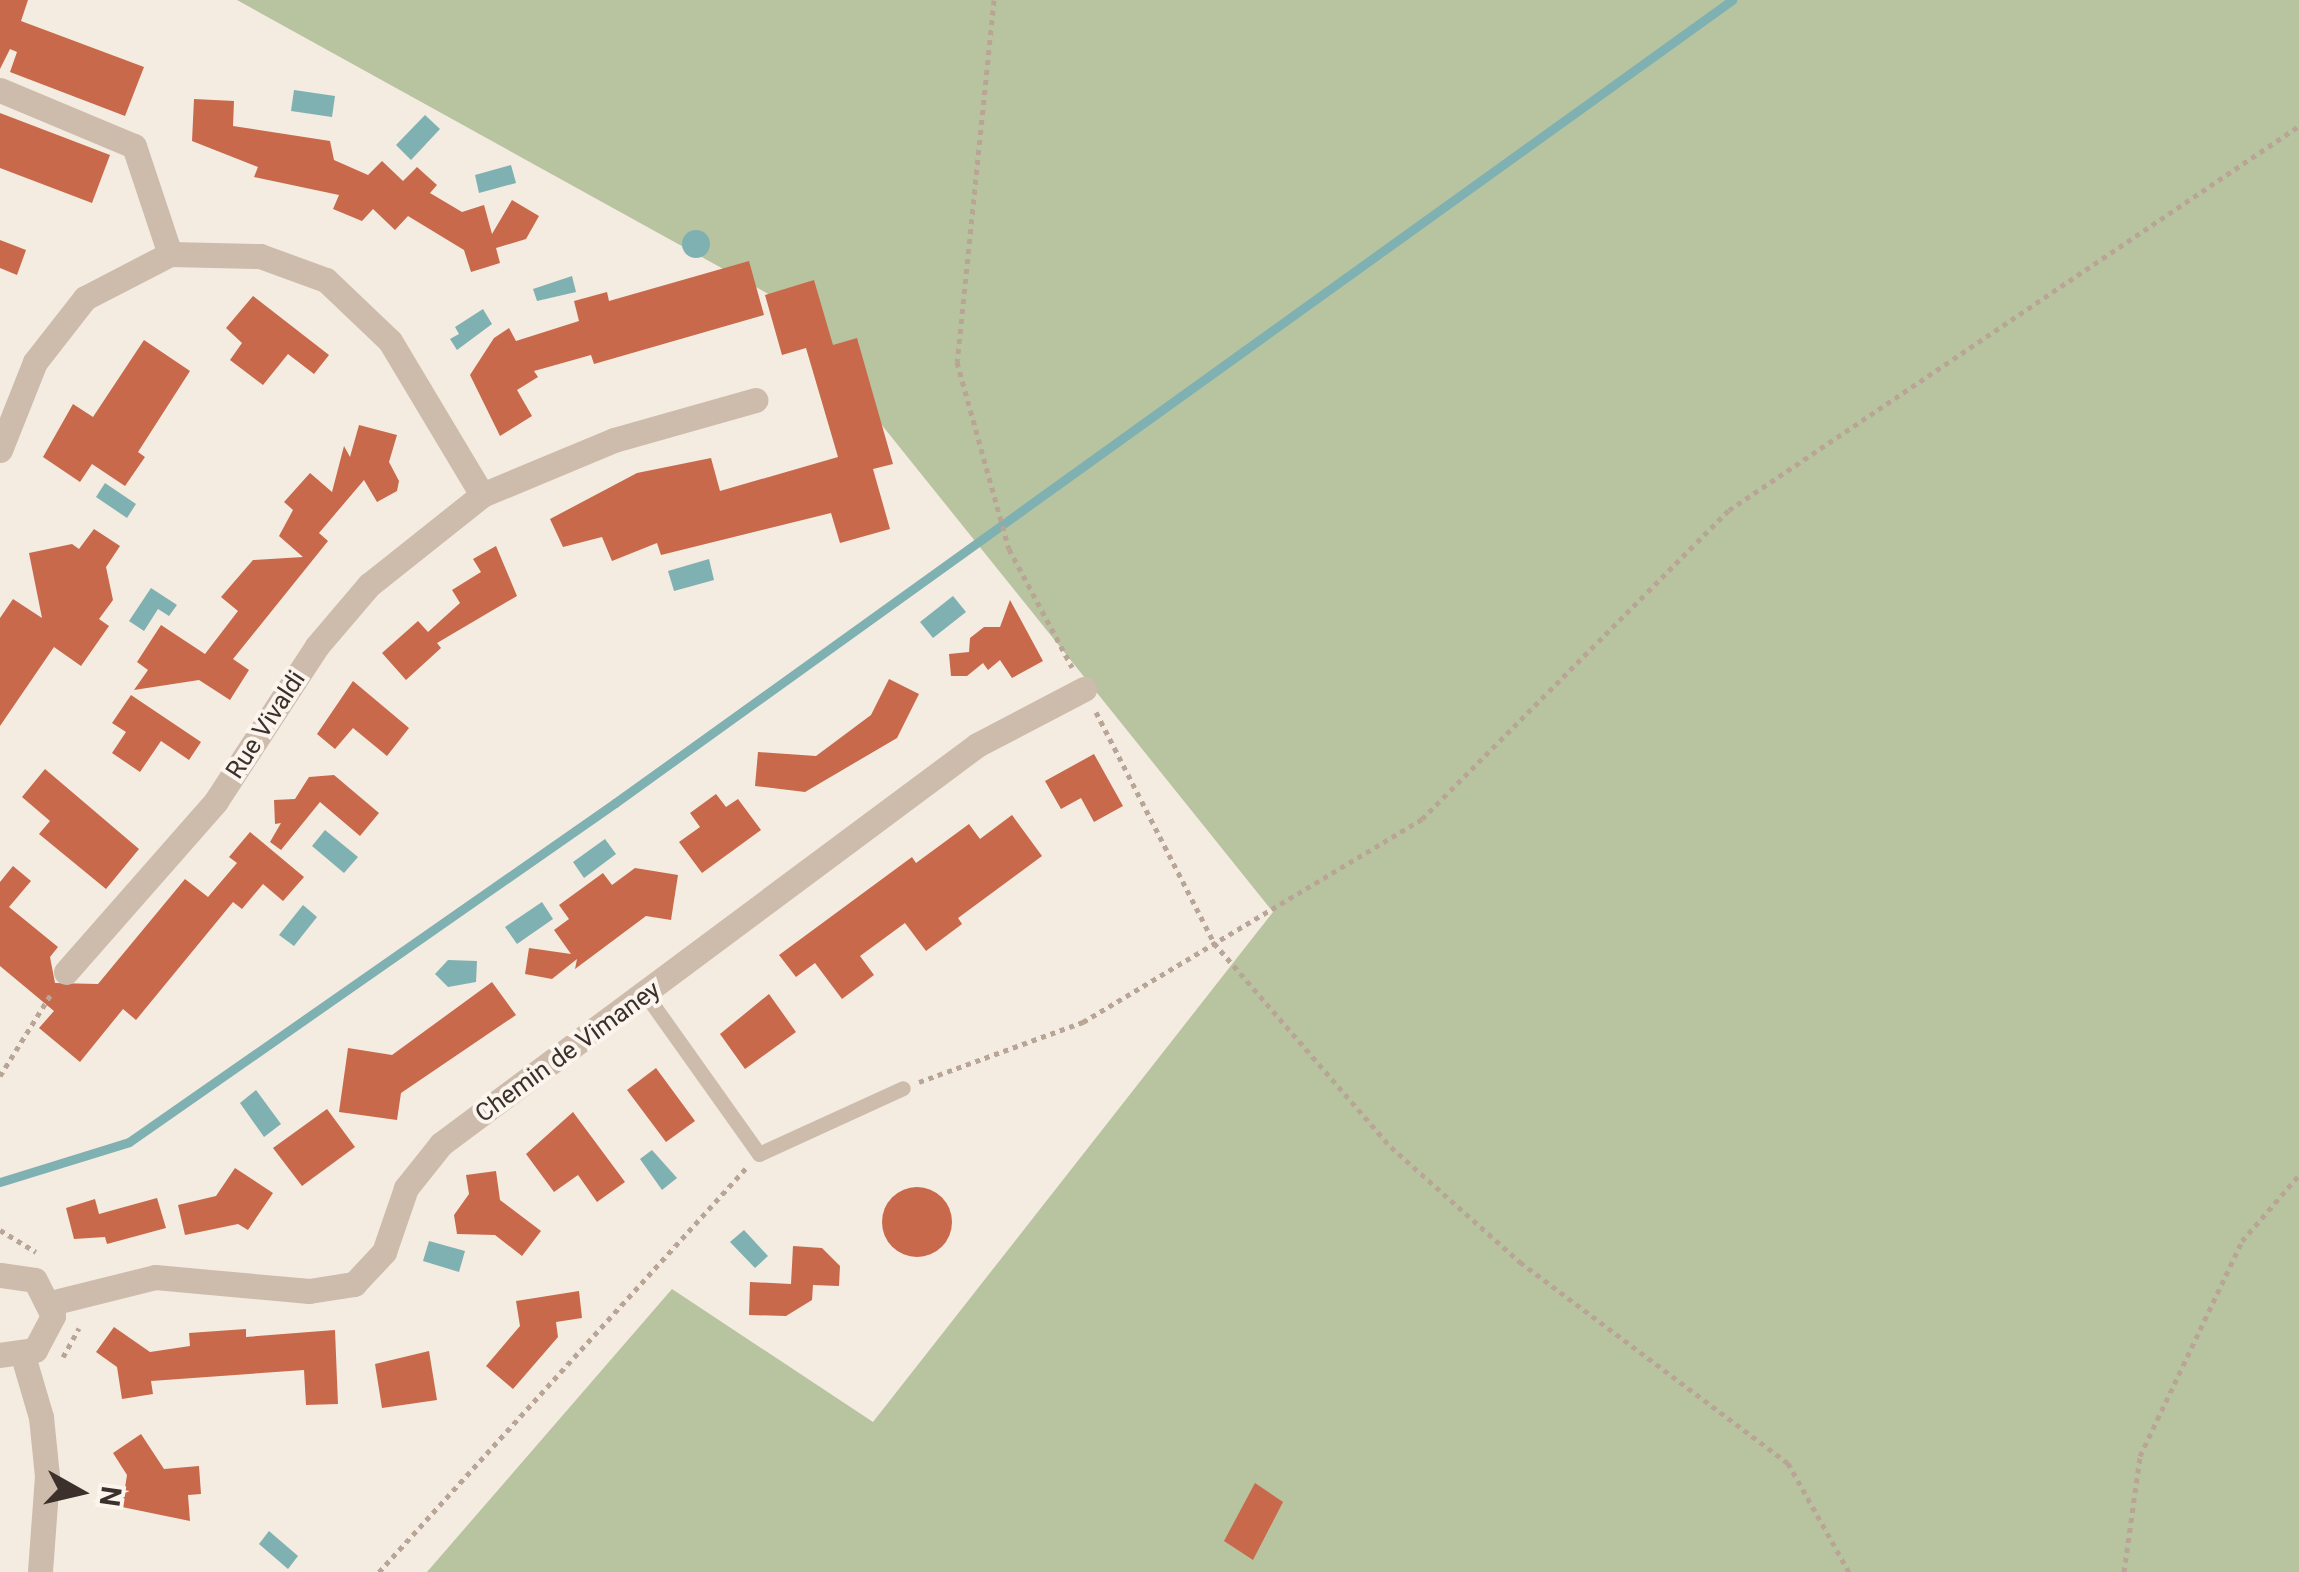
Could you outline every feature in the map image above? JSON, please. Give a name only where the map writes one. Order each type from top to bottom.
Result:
[{"type":"street","points":[[0,90],[134,146],[170,254]]},
{"type":"street","points":[[0,450],[35,362],[84,298],[170,254],[260,256],[326,280],[390,340],[482,495]]},
{"type":"street","name":"Rue Vivaldi","points":[[66,972],[216,801],[317,646],[369,585],[482,495],[614,440],[755,400]]},
{"type":"street","name":"Chemin de Vimaney","points":[[51,1303],[155,1278],[309,1291],[354,1284],[384,1252],[406,1188],[442,1144],[977,745],[1084,689]]},
{"type":"street","points":[[0,1275],[35,1280],[51,1303],[51,1329],[12,1356],[41,1417],[47,1476],[40,1572]]},
{"type":"lane","points":[[646,995],[758,1154],[902,1088]]},
{"type":"path","points":[[994,0],[958,362],[1009,549],[1214,944],[1391,1148],[1520,1262],[1788,1463],[1849,1572]]},
{"type":"path","points":[[902,1088],[1083,1022],[1422,819],[1729,510],[2299,126]]},
{"type":"path","points":[[0,1076],[66,972]]},
{"type":"path","points":[[380,1572],[758,1154]]},
{"type":"path","points":[[2124,1572],[2140,1456],[2242,1241],[2299,1175]]},
{"type":"path","points":[[0,1230],[39,1253]]},
{"type":"path","points":[[51,1371],[76,1342],[85,1294]]},
{"type":"green space","points":[[237,0],[2299,0],[2299,1572],[427,1572],[672,1289],[873,1422],[1273,912],[783,302]]},
{"type":"water","points":[[294,90],[335,96],[332,117],[291,111]]},
{"type":"water","points":[[425,115],[440,129],[411,160],[396,145]]},
{"type":"water","points":[[511,165],[516,183],[479,193],[475,175]]},
{"type":"water","points":[[696,230],[706,234],[710,244],[706,254],[696,258],[686,254],[682,244],[686,234]]},
{"type":"water","points":[[572,276],[576,292],[537,301],[533,289]]},
{"type":"water","points":[[483,309],[492,324],[457,350],[450,339],[459,334],[455,327]]},
{"type":"water","points":[[105,483],[136,504],[127,518],[96,497]]},
{"type":"water","points":[[709,559],[714,580],[674,591],[668,571]]},
{"type":"water","points":[[151,588],[177,605],[169,616],[158,609],[144,631],[129,621]]},
{"type":"water","points":[[953,596],[966,612],[933,638],[920,622]]},
{"type":"water","points":[[325,830],[358,857],[344,873],[312,846]]},
{"type":"water","points":[[605,839],[616,854],[584,878],[573,862]]},
{"type":"water","points":[[542,902],[553,919],[517,944],[505,927]]},
{"type":"water","points":[[303,905],[317,917],[294,946],[279,935]]},
{"type":"water","points":[[448,960],[477,961],[476,982],[448,987],[435,974]]},
{"type":"water","points":[[256,1090],[281,1124],[264,1137],[240,1103]]},
{"type":"water","points":[[652,1150],[677,1178],[662,1190],[640,1159]]},
{"type":"water","points":[[744,1230],[768,1256],[755,1268],[730,1242]]},
{"type":"water","points":[[429,1241],[465,1251],[459,1272],[423,1261]]},
{"type":"water","points":[[269,1531],[298,1556],[288,1569],[259,1544]]},
{"type":"building","points":[[0,0],[28,0],[21,21],[144,67],[125,116],[10,72],[17,52],[10,49],[0,69]]},
{"type":"building","points":[[194,99],[234,101],[233,126],[330,141],[334,160],[368,175],[382,161],[403,181],[417,167],[437,185],[430,193],[462,212],[484,205],[492,234],[512,200],[539,216],[526,239],[496,248],[500,263],[471,272],[464,250],[408,216],[395,230],[373,209],[362,221],[333,209],[339,195],[254,177],[258,167],[192,141]]},
{"type":"building","points":[[0,113],[110,155],[92,203],[0,168]]},
{"type":"building","points":[[0,240],[26,250],[17,275],[0,268]]},
{"type":"building","points":[[749,261],[764,315],[594,364],[591,355],[534,371],[538,377],[517,390],[532,416],[500,436],[470,375],[494,338],[509,328],[516,341],[579,321],[574,301],[607,292],[609,301]]},
{"type":"building","points":[[814,280],[833,345],[857,338],[893,464],[873,469],[890,529],[840,543],[831,513],[661,555],[657,543],[612,561],[602,537],[563,547],[550,519],[637,473],[711,458],[720,491],[838,457],[806,348],[782,355],[765,295]]},
{"type":"building","points":[[253,296],[329,355],[314,374],[288,354],[263,385],[230,360],[242,343],[226,328]]},
{"type":"building","points":[[144,340],[190,371],[138,452],[145,457],[125,486],[92,464],[80,482],[43,457],[73,404],[93,417]]},
{"type":"building","points":[[359,425],[397,435],[389,462],[399,481],[397,491],[377,502],[364,480],[319,533],[328,541],[233,659],[249,670],[230,700],[199,680],[134,690],[148,670],[137,662],[161,625],[205,654],[238,611],[221,597],[253,560],[303,557],[279,536],[293,510],[284,502],[310,473],[332,492],[344,446],[350,457]]},
{"type":"building","points":[[94,529],[120,546],[106,567],[113,600],[99,619],[109,626],[81,666],[54,647],[0,726],[0,618],[13,599],[42,618],[29,553],[72,544],[79,549]]},
{"type":"building","points":[[496,546],[517,596],[437,643],[441,648],[406,680],[382,653],[418,621],[428,632],[460,603],[452,590],[481,572],[473,559]]},
{"type":"building","points":[[1010,600],[1043,661],[1012,678],[1000,660],[988,670],[983,663],[967,676],[951,676],[949,654],[969,652],[970,638],[984,627],[1000,627]]},
{"type":"building","points":[[889,679],[919,694],[897,738],[805,792],[755,786],[758,752],[816,756],[871,715]]},
{"type":"building","points":[[353,681],[409,728],[387,756],[353,728],[335,749],[317,734]]},
{"type":"building","points":[[131,695],[201,742],[189,760],[161,741],[140,772],[112,753],[126,732],[112,723]]},
{"type":"building","points":[[1094,754],[1123,806],[1094,822],[1081,798],[1061,809],[1045,781]]},
{"type":"building","points":[[45,769],[139,849],[106,889],[39,834],[50,821],[22,797]]},
{"type":"building","points":[[334,775],[379,813],[360,836],[320,802],[281,850],[270,842],[281,823],[275,824],[274,800],[295,799],[309,777]]},
{"type":"building","points":[[716,794],[726,807],[738,799],[761,830],[702,873],[679,842],[700,827],[690,813]]},
{"type":"building","points":[[1012,815],[1042,856],[958,918],[962,924],[926,951],[905,923],[860,956],[874,975],[842,999],[815,963],[796,977],[779,955],[912,857],[916,863],[969,824],[980,839]]},
{"type":"building","points":[[250,832],[304,877],[283,901],[263,884],[242,909],[233,902],[136,1020],[123,1009],[80,1062],[39,1028],[54,1011],[0,966],[0,882],[13,866],[31,881],[9,907],[58,947],[50,957],[55,983],[98,984],[185,879],[208,897],[237,863],[229,857]]},
{"type":"building","points":[[635,868],[678,875],[671,920],[646,916],[575,969],[577,959],[552,979],[525,974],[529,948],[571,954],[554,930],[569,919],[559,905],[603,873],[612,885]]},
{"type":"building","points":[[492,982],[516,1015],[401,1093],[397,1120],[339,1112],[348,1048],[392,1055]]},
{"type":"building","points":[[769,994],[796,1032],[745,1069],[720,1034]]},
{"type":"building","points":[[656,1068],[695,1121],[666,1142],[627,1090]]},
{"type":"building","points":[[327,1109],[355,1147],[302,1186],[273,1148]]},
{"type":"building","points":[[573,1112],[625,1182],[597,1202],[578,1175],[554,1192],[526,1154]]},
{"type":"building","points":[[235,1168],[273,1193],[248,1230],[238,1224],[185,1235],[178,1205],[216,1196]]},
{"type":"building","points":[[496,1171],[500,1200],[541,1231],[522,1256],[495,1235],[457,1234],[454,1215],[469,1194],[466,1175]]},
{"type":"building","points":[[917,1187],[931,1189],[942,1197],[950,1208],[950,1236],[942,1247],[931,1255],[917,1257],[903,1255],[892,1247],[884,1236],[882,1222],[884,1208],[892,1197],[903,1189]]},
{"type":"building","points":[[157,1198],[166,1228],[107,1244],[105,1237],[74,1239],[66,1208],[95,1199],[99,1214]]},
{"type":"building","points":[[793,1246],[822,1248],[840,1266],[839,1286],[813,1285],[812,1300],[786,1316],[749,1315],[750,1282],[791,1284]]},
{"type":"building","points":[[579,1291],[582,1318],[556,1322],[558,1337],[513,1389],[486,1366],[520,1326],[516,1301]]},
{"type":"building","points":[[114,1327],[150,1352],[190,1346],[189,1333],[246,1329],[246,1337],[335,1330],[338,1404],[306,1405],[304,1370],[151,1381],[153,1394],[122,1399],[117,1367],[96,1352]]},
{"type":"building","points":[[429,1351],[437,1400],[382,1408],[375,1364]]},
{"type":"building","points":[[141,1434],[164,1469],[199,1466],[201,1494],[188,1495],[190,1521],[122,1507],[127,1475],[113,1453]]},
{"type":"building","points":[[1255,1483],[1283,1502],[1253,1560],[1224,1541]]},
{"type":"waterway","points":[[0,1182],[129,1142],[615,803],[1732,0]]}]
